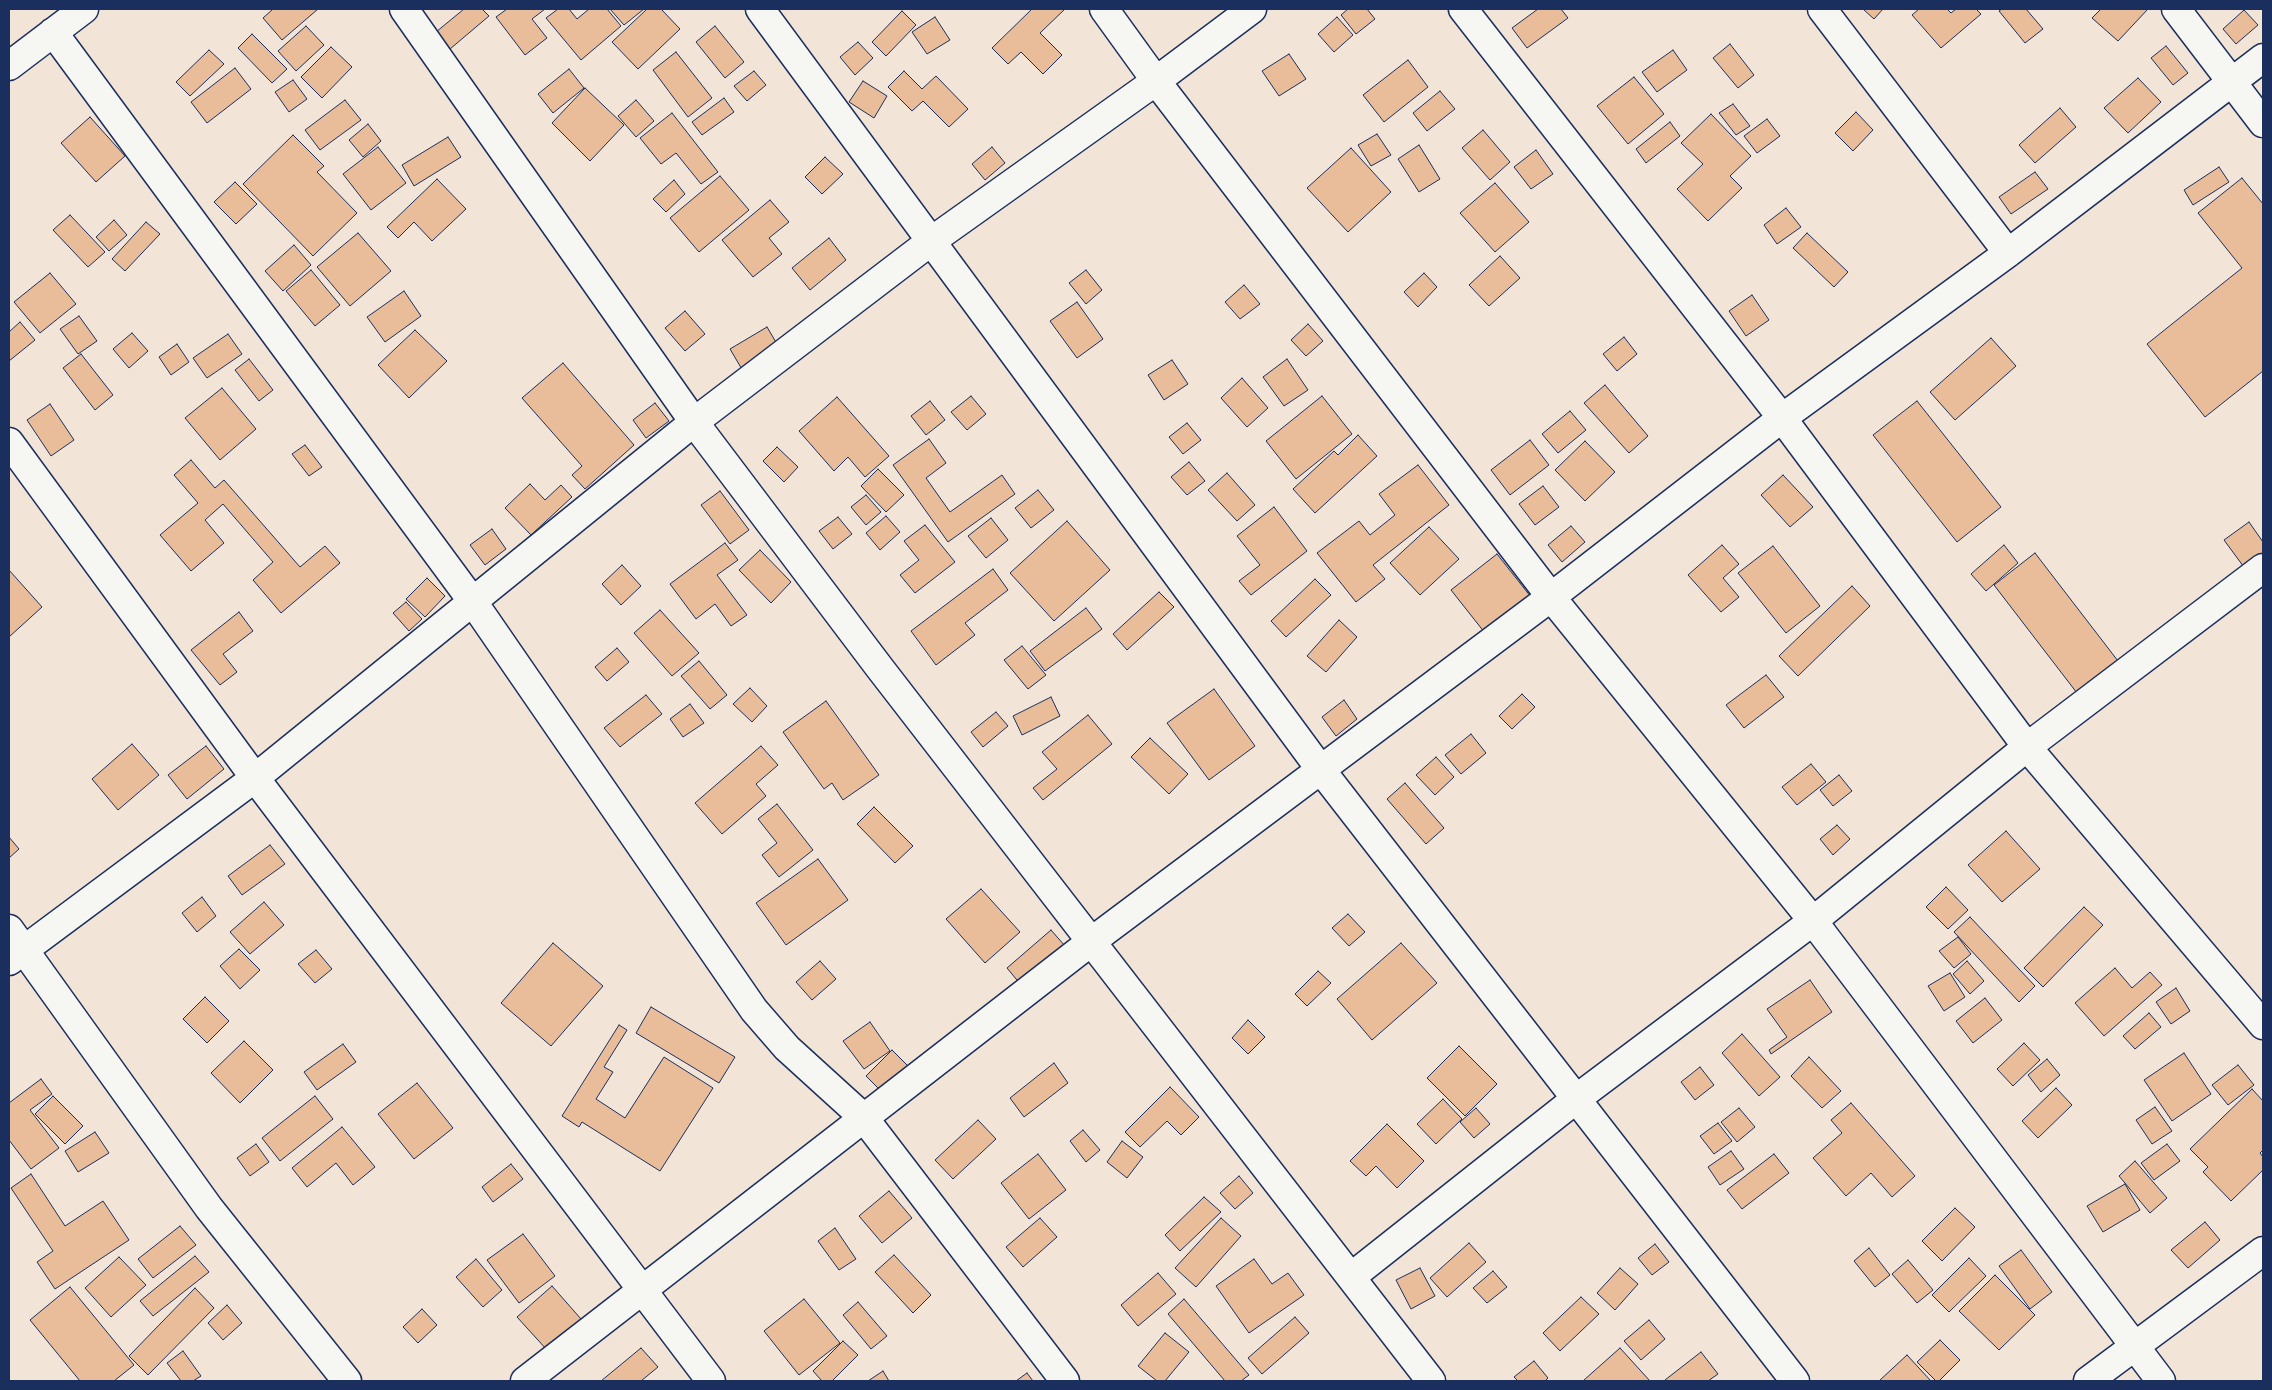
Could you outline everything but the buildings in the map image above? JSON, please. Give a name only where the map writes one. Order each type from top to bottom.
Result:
[{"type":"street","points":[[9,66],[84,9]]},
{"type":"street","points":[[404,9],[694,422],[879,667],[1431,1381]]},
{"type":"street","points":[[760,9],[1321,770],[1795,1381]]},
{"type":"street","points":[[1104,9],[1156,81],[1551,597],[1813,921],[2161,1381]]},
{"type":"street","points":[[347,1381],[209,1208],[14,947],[254,778],[694,422],[930,242],[1156,81],[1252,9]]},
{"type":"street","points":[[1463,9],[1782,418],[2027,747],[2263,1025]]},
{"type":"street","points":[[1822,9],[2008,253]]},
{"type":"street","points":[[2176,9],[2263,123]]},
{"type":"street","points":[[53,32],[473,602],[754,1010],[787,1048],[864,1118],[1065,1381]]},
{"type":"street","points":[[525,1381],[1092,941],[1551,597],[1782,418],[2008,253],[2263,58]]},
{"type":"street","points":[[9,442],[254,778],[711,1381]]},
{"type":"street","points":[[1351,1277],[1576,1099],[1813,921],[2027,747],[2263,568]]},
{"type":"street","points":[[2088,1381],[2263,1251]]}]
